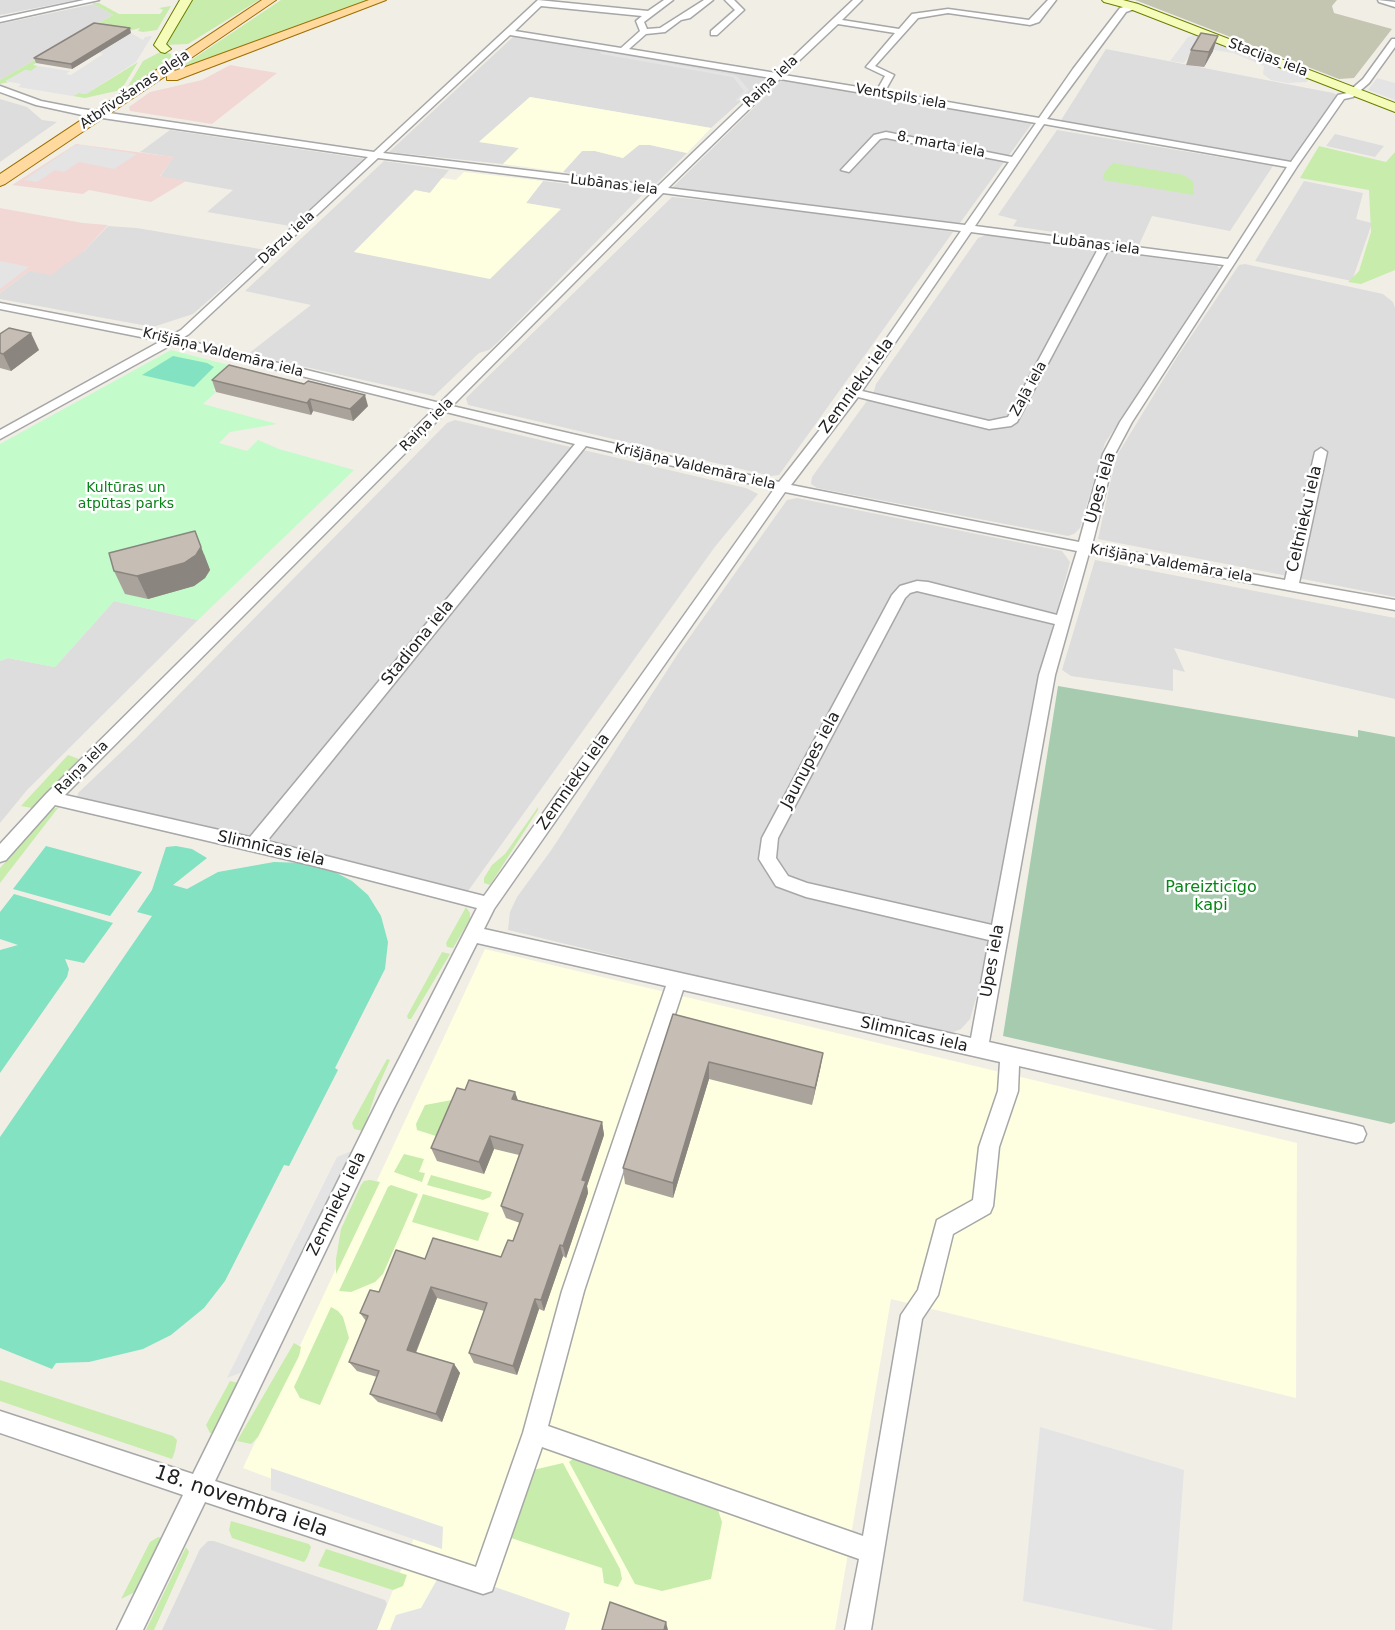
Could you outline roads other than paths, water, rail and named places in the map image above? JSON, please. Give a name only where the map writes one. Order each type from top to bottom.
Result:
[{"type":"main road","points":[[180,60],[176,54],[160,45],[186,0]]},
{"type":"main road","name":"Atbrīvošanas aleja","points":[[0,181],[270,0]]},
{"type":"main road","points":[[132,92],[380,0]]},
{"type":"main road","name":"Stacijas iela","points":[[1108,0],[1137,7],[1395,108]]},
{"type":"main road","points":[[165,49],[188,46],[214,29],[248,15]]},
{"type":"street","points":[[0,20],[95,0]]},
{"type":"street","points":[[644,32],[640,21],[669,0]]},
{"type":"street","points":[[622,51],[644,32],[662,30],[709,0]]},
{"type":"street","points":[[714,33],[740,10],[729,0]]},
{"type":"street","name":"Raiņa iela","points":[[0,855],[52,798],[661,190],[858,0]]},
{"type":"street","points":[[880,93],[889,81],[890,75],[870,67],[915,16],[943,10],[1032,26],[1052,0]]},
{"type":"street","points":[[1382,0],[1395,5]]},
{"type":"street","points":[[541,2],[650,14]]},
{"type":"street","name":"Dārzu iela","points":[[0,435],[172,340],[199,320],[541,2]]},
{"type":"street","name":"Zemnieku iela","points":[[129,1630],[387,1102],[489,904],[782,487],[855,393],[1076,71],[1123,10],[1137,7]]},
{"type":"street","points":[[835,21],[901,32]]},
{"type":"street","name":"Ventspils iela","points":[[509,32],[880,93],[1293,165]]},
{"type":"street","name":"Upes iela","points":[[978,1050],[1047,675],[1085,548],[1109,454],[1126,422],[1232,263],[1293,165],[1341,97],[1350,95],[1366,81],[1395,41]]},
{"type":"street","name":"Lubānas iela","points":[[0,89],[51,106],[376,155],[1232,263]]},
{"type":"street","name":"8. marta iela","points":[[846,170],[877,137],[886,135],[1015,160]]},
{"type":"street","name":"Zaļā iela","points":[[855,393],[989,425],[1007,423],[1013,419],[1105,246]]},
{"type":"street","name":"Krišjāņa Valdemāra iela","points":[[0,306],[172,340],[584,442],[782,487],[1085,548],[1395,605]]},
{"type":"street","name":"Stadiona iela","points":[[254,845],[584,442]]},
{"type":"street","name":"Celtnieku iela","points":[[1291,585],[1321,452]]},
{"type":"street","name":"Jaunupes iela","points":[[998,934],[806,890],[782,881],[767,859],[770,838],[899,595],[906,589],[928,587],[1063,621]]},
{"type":"street","name":"Slimnīcas iela","points":[[52,798],[254,845],[489,904]]},
{"type":"street","name":"Slimnīcas iela","points":[[473,934],[1356,1134]]},
{"type":"street","points":[[677,980],[573,1291],[535,1433],[873,1552]]},
{"type":"street","points":[[858,1630],[912,1316],[927,1295],[944,1227],[983,1206],[989,1148],[1008,1091],[1010,1057]]},
{"type":"street","name":"18. novembra iela","points":[[0,1422],[483,1582],[535,1433]]},
{"type":"park label","name":"Kultūras un atpūtas parks","points":[[126,496]]},
{"type":"park label","name":"Pareizticīgo kapi","points":[[1211,897]]}]
